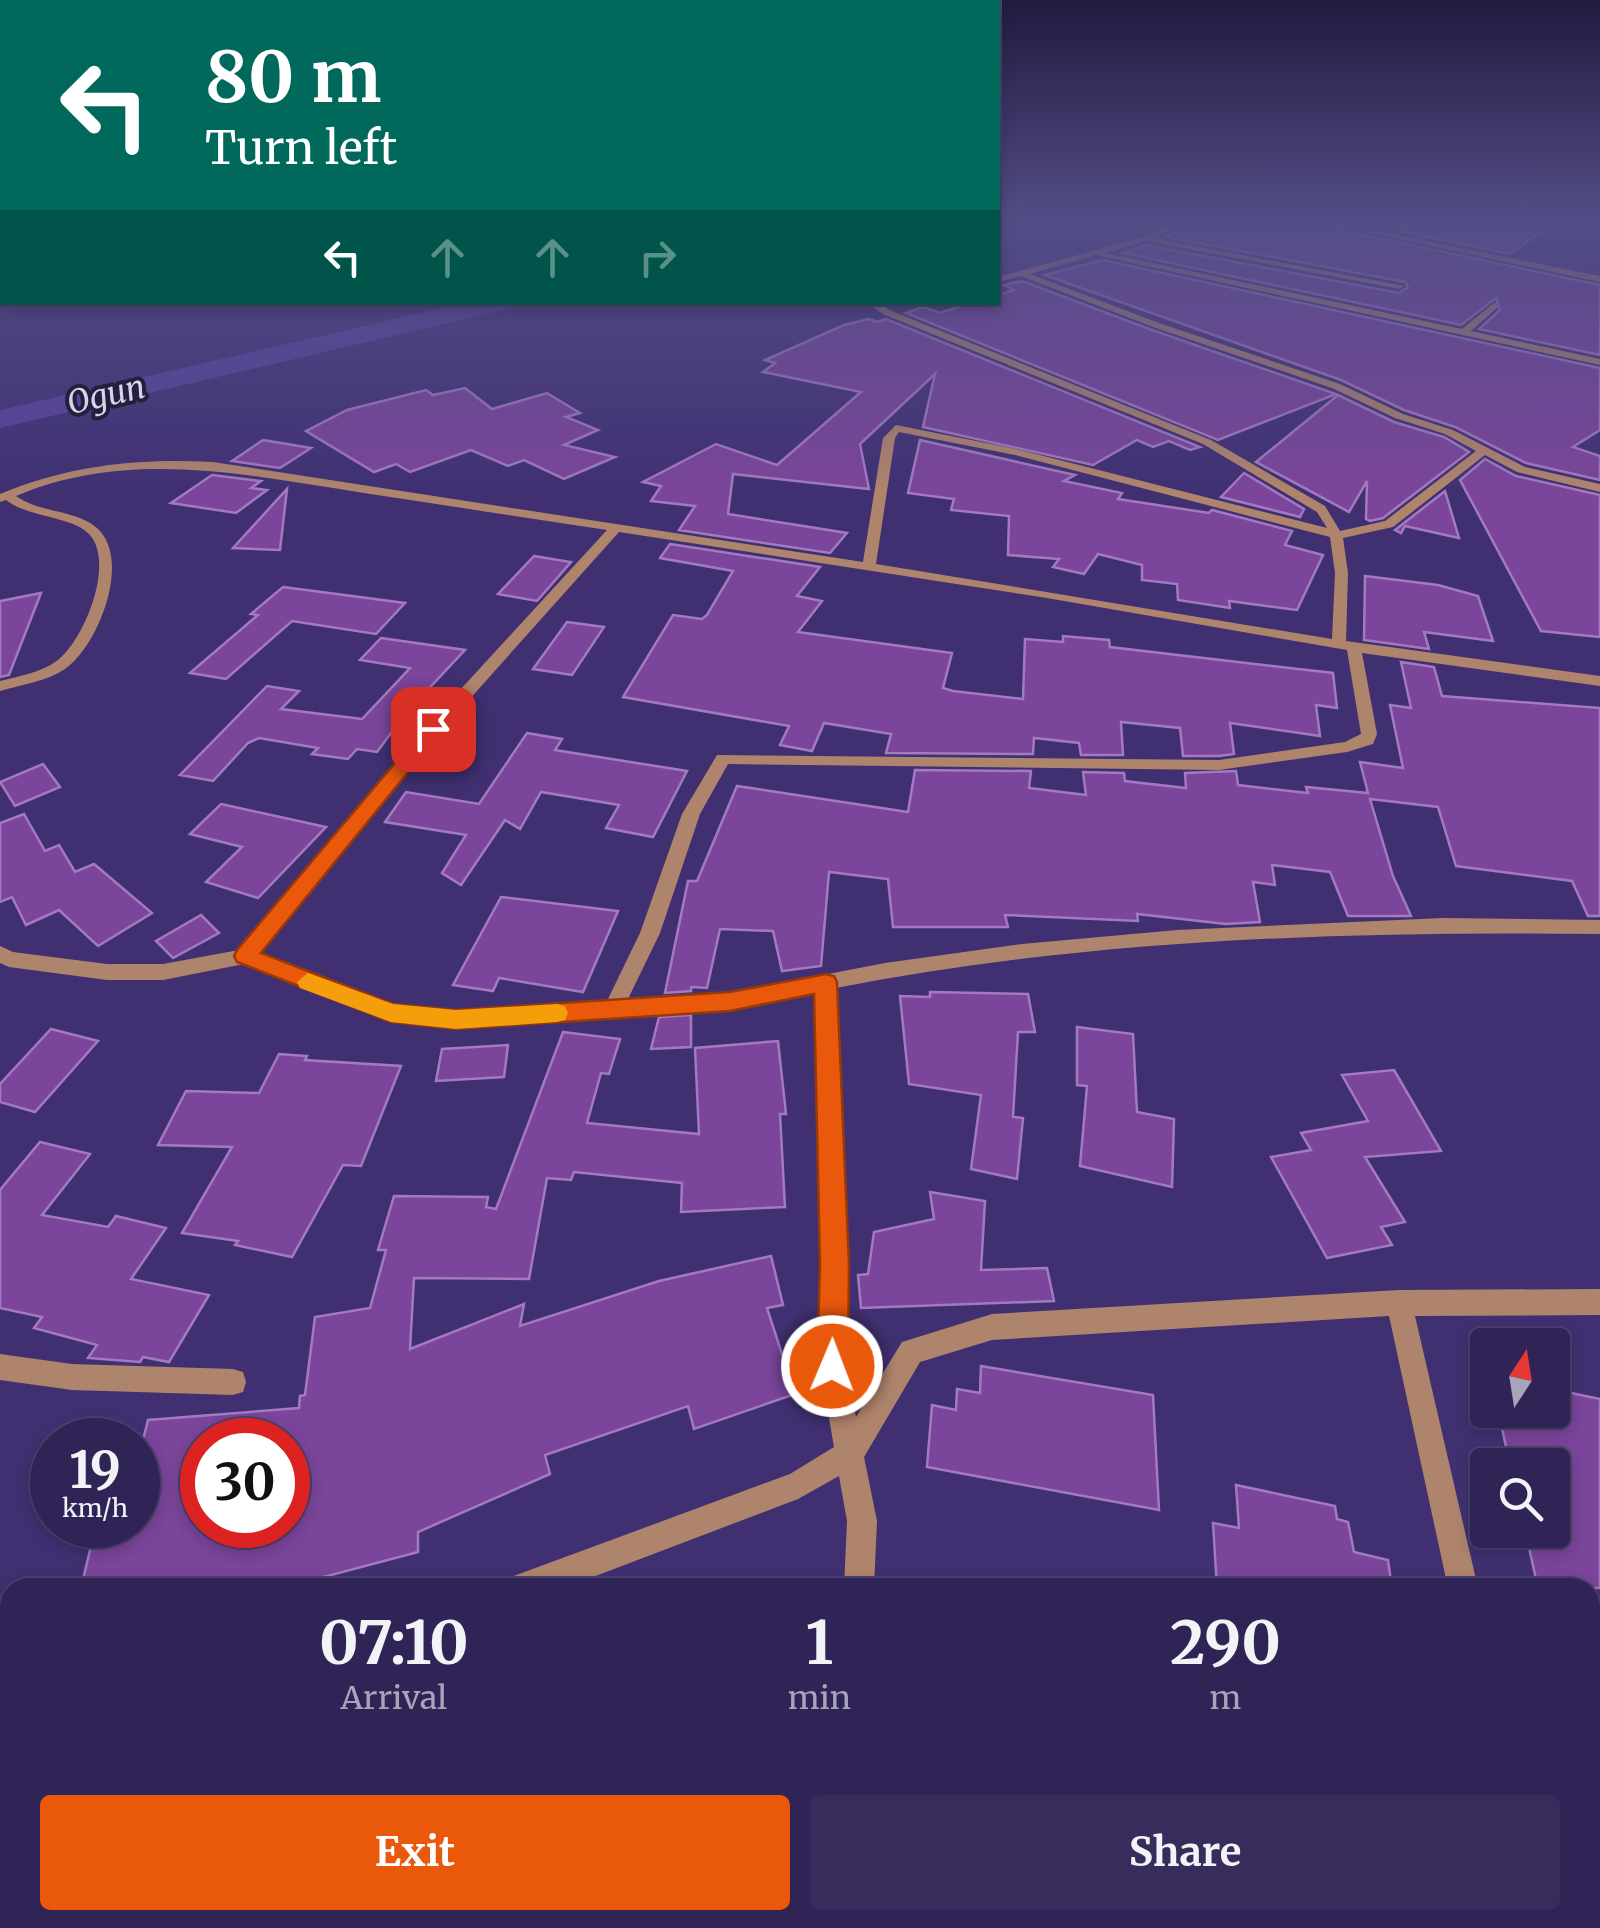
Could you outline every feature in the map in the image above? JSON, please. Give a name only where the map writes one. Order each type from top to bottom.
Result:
[{"type":"street","points":[[613,1010],[650,933],[692,814],[723,759],[1219,765],[1347,746],[1367,740],[1370,734],[1347,646],[1338,535],[1333,521],[1321,508],[1231,454],[886,312]]},
{"type":"street","points":[[1122,312],[1336,386],[1399,416],[1448,432],[1536,475],[1600,488]]},
{"type":"street","points":[[1376,312],[1600,362]]},
{"type":"street","points":[[1465,331],[1487,312]]},
{"type":"street","points":[[869,566],[890,438],[896,428],[1016,452],[1338,535],[1389,524],[1483,451]]},
{"type":"street","points":[[4,497],[110,465],[174,463],[361,487],[1347,646],[1600,681]]},
{"type":"street","points":[[0,686],[51,671],[66,662],[100,604],[107,572],[99,536],[87,526],[29,512],[4,497]]},
{"type":"street","points":[[245,956],[410,755],[617,527]]},
{"type":"street","points":[[0,954],[9,960],[107,972],[163,972],[245,956],[391,1013],[456,1019],[730,1001],[1022,952],[1176,937],[1443,925],[1600,927]]},
{"type":"street","points":[[826,982],[834,1265],[832,1366],[862,1521],[860,1578]]},
{"type":"street","points":[[549,1578],[798,1485],[850,1454],[911,1352],[992,1327],[1400,1303],[1600,1302]]},
{"type":"street","points":[[1400,1303],[1462,1578]]},
{"type":"street","points":[[0,1367],[72,1377],[233,1382]]},
{"type":"building","points":[[1104,312],[1336,394],[1218,440],[906,313]]},
{"type":"building","points":[[1149,312],[1342,312],[1600,368],[1600,430],[1573,447],[1600,456],[1600,480],[1526,463],[1455,427],[1404,410],[1341,380]]},
{"type":"building","points":[[1400,312],[1478,312],[1461,325]]},
{"type":"building","points":[[1498,312],[1600,312],[1600,355],[1479,329]]},
{"type":"building","points":[[886,319],[1200,447],[1190,450],[1169,441],[1153,447],[1137,440],[1093,465],[923,427],[935,374],[860,444],[869,489],[733,474],[728,514],[847,533],[830,553],[679,530],[695,506],[651,501],[661,486],[643,482],[716,444],[777,465],[861,392],[763,372],[775,363],[765,360],[844,325]]},
{"type":"building","points":[[465,388],[492,409],[547,393],[580,413],[566,417],[598,430],[564,445],[615,457],[564,479],[524,460],[508,466],[471,450],[410,472],[396,464],[374,472],[306,431],[347,410],[426,390],[433,395]]},
{"type":"building","points":[[1338,395],[1394,422],[1444,437],[1469,452],[1383,518],[1370,521],[1366,519],[1367,481],[1349,512],[1256,462]]},
{"type":"building","points":[[263,440],[311,448],[280,468],[232,461]]},
{"type":"building","points":[[920,440],[1075,475],[1064,481],[1122,493],[1118,499],[1209,513],[1212,510],[1292,531],[1285,545],[1323,555],[1297,610],[1229,601],[1230,608],[1178,600],[1177,584],[1142,580],[1142,565],[1098,554],[1084,574],[1053,567],[1059,559],[1008,555],[1009,516],[951,510],[954,499],[908,493]]},
{"type":"building","points":[[1485,459],[1516,476],[1600,495],[1600,637],[1541,631],[1460,480]]},
{"type":"building","points":[[1244,473],[1304,509],[1300,517],[1221,497]]},
{"type":"building","points":[[212,475],[261,481],[251,488],[267,490],[236,513],[171,503]]},
{"type":"building","points":[[287,489],[280,550],[233,548]]},
{"type":"building","points":[[1445,491],[1459,538],[1405,526],[1401,533],[1395,530]]},
{"type":"building","points":[[670,544],[820,567],[797,596],[822,601],[798,632],[952,653],[943,688],[953,691],[1023,699],[1025,639],[1063,642],[1063,636],[1109,640],[1110,647],[1333,673],[1337,708],[1316,705],[1320,736],[1230,723],[1234,754],[1219,756],[1183,756],[1180,728],[1121,722],[1123,755],[1081,755],[1079,743],[1034,738],[1033,754],[886,753],[891,734],[824,723],[812,751],[780,745],[789,726],[623,697],[673,615],[702,619],[733,571],[660,558]]},
{"type":"building","points":[[534,556],[571,562],[537,601],[498,594]]},
{"type":"building","points":[[1365,576],[1438,585],[1478,596],[1493,641],[1424,632],[1429,649],[1364,640]]},
{"type":"building","points":[[283,587],[405,603],[376,634],[292,621],[226,679],[190,673],[258,615],[251,614]]},
{"type":"building","points":[[41,593],[9,675],[0,677],[0,601]]},
{"type":"building","points":[[567,622],[604,627],[572,675],[533,669]]},
{"type":"building","points":[[381,638],[465,650],[405,714],[377,752],[357,749],[348,759],[312,754],[318,748],[259,738],[248,743],[213,781],[180,775],[267,686],[299,691],[281,709],[362,719],[410,668],[360,660]]},
{"type":"building","points":[[1401,662],[1434,667],[1442,696],[1600,708],[1600,916],[1588,916],[1572,881],[1456,866],[1438,807],[1370,799],[1393,876],[1411,916],[1348,916],[1330,872],[1272,865],[1275,885],[1253,882],[1260,922],[1226,924],[1137,914],[1138,921],[1005,915],[1008,927],[893,927],[888,879],[829,872],[821,966],[782,971],[773,931],[720,929],[707,988],[665,993],[688,881],[697,881],[737,786],[908,812],[915,770],[1031,771],[1029,788],[1086,795],[1083,772],[1124,773],[1125,781],[1186,788],[1185,773],[1236,771],[1238,785],[1308,793],[1306,787],[1368,793],[1360,762],[1403,768],[1390,705],[1411,708]]},
{"type":"building","points":[[527,733],[562,739],[555,750],[687,771],[653,837],[606,828],[619,805],[541,792],[520,829],[505,820],[461,885],[442,873],[466,835],[385,822],[406,792],[479,804]]},
{"type":"building","points":[[43,764],[60,787],[15,806],[0,782]]},
{"type":"building","points":[[221,804],[326,827],[258,898],[206,882],[242,847],[190,834]]},
{"type":"building","points":[[24,814],[45,851],[59,845],[75,872],[94,864],[152,913],[98,946],[59,910],[26,925],[12,897],[0,902],[0,823]]},
{"type":"building","points":[[501,897],[618,911],[583,992],[499,978],[493,991],[453,985]]},
{"type":"building","points":[[201,915],[219,933],[173,958],[156,941]]},
{"type":"building","points":[[930,992],[1028,994],[1035,1032],[1018,1032],[1013,1117],[1023,1118],[1017,1179],[971,1169],[981,1095],[909,1084],[900,996],[930,997]]},
{"type":"building","points":[[691,1015],[691,1047],[651,1049],[659,1017]]},
{"type":"building","points":[[1077,1027],[1133,1034],[1137,1112],[1174,1119],[1172,1187],[1080,1166],[1087,1086],[1077,1085]]},
{"type":"building","points":[[51,1029],[98,1041],[35,1112],[0,1102],[0,1084]]},
{"type":"building","points":[[563,1032],[620,1039],[609,1074],[601,1073],[587,1123],[699,1134],[695,1048],[778,1041],[786,1114],[780,1114],[785,1207],[681,1212],[682,1183],[574,1172],[571,1180],[547,1178],[529,1279],[414,1278],[410,1349],[524,1304],[520,1326],[659,1281],[771,1256],[783,1305],[767,1308],[795,1394],[694,1429],[688,1406],[545,1455],[550,1474],[418,1532],[418,1552],[320,1578],[83,1578],[91,1548],[160,1548],[160,1419],[299,1408],[300,1396],[305,1395],[315,1317],[370,1308],[386,1250],[378,1250],[394,1196],[488,1197],[486,1207],[496,1209]]},
{"type":"building","points":[[508,1045],[504,1077],[436,1081],[442,1049]]},
{"type":"building","points":[[279,1054],[307,1056],[305,1060],[401,1066],[361,1166],[343,1165],[292,1257],[235,1245],[238,1241],[182,1233],[232,1147],[158,1145],[186,1091],[259,1093]]},
{"type":"building","points":[[1394,1070],[1441,1151],[1365,1157],[1405,1222],[1381,1227],[1392,1245],[1327,1258],[1271,1157],[1311,1150],[1301,1133],[1368,1121],[1342,1075]]},
{"type":"building","points":[[40,1142],[90,1154],[42,1215],[108,1227],[116,1216],[166,1228],[131,1279],[209,1295],[169,1362],[143,1357],[140,1362],[88,1358],[97,1345],[34,1328],[42,1317],[0,1308],[0,1190]]},
{"type":"building","points":[[930,1192],[985,1201],[981,1270],[1047,1268],[1054,1301],[861,1308],[858,1275],[868,1274],[874,1232],[934,1219]]},
{"type":"building","points":[[981,1366],[1153,1395],[1159,1510],[927,1467],[932,1405],[956,1410],[957,1389],[980,1393]]},
{"type":"building","points":[[1570,1393],[1600,1399],[1600,1578],[1536,1578],[1529,1548],[1570,1548],[1570,1448],[1506,1448],[1502,1428],[1570,1428]]},
{"type":"building","points":[[1236,1485],[1335,1506],[1337,1519],[1348,1522],[1354,1552],[1388,1560],[1391,1578],[1216,1578],[1213,1523],[1239,1528]]},
{"type":"waterway","name":"Ogun","points":[[0,419],[461,312]]},
{"type":"slow traffic","points":[[308,982],[391,1013],[456,1019],[557,1013]]},
{"type":"route","points":[[433,729],[245,956],[261,959],[391,1013],[456,1019],[730,1001],[826,982],[834,1265],[832,1366]]}]
